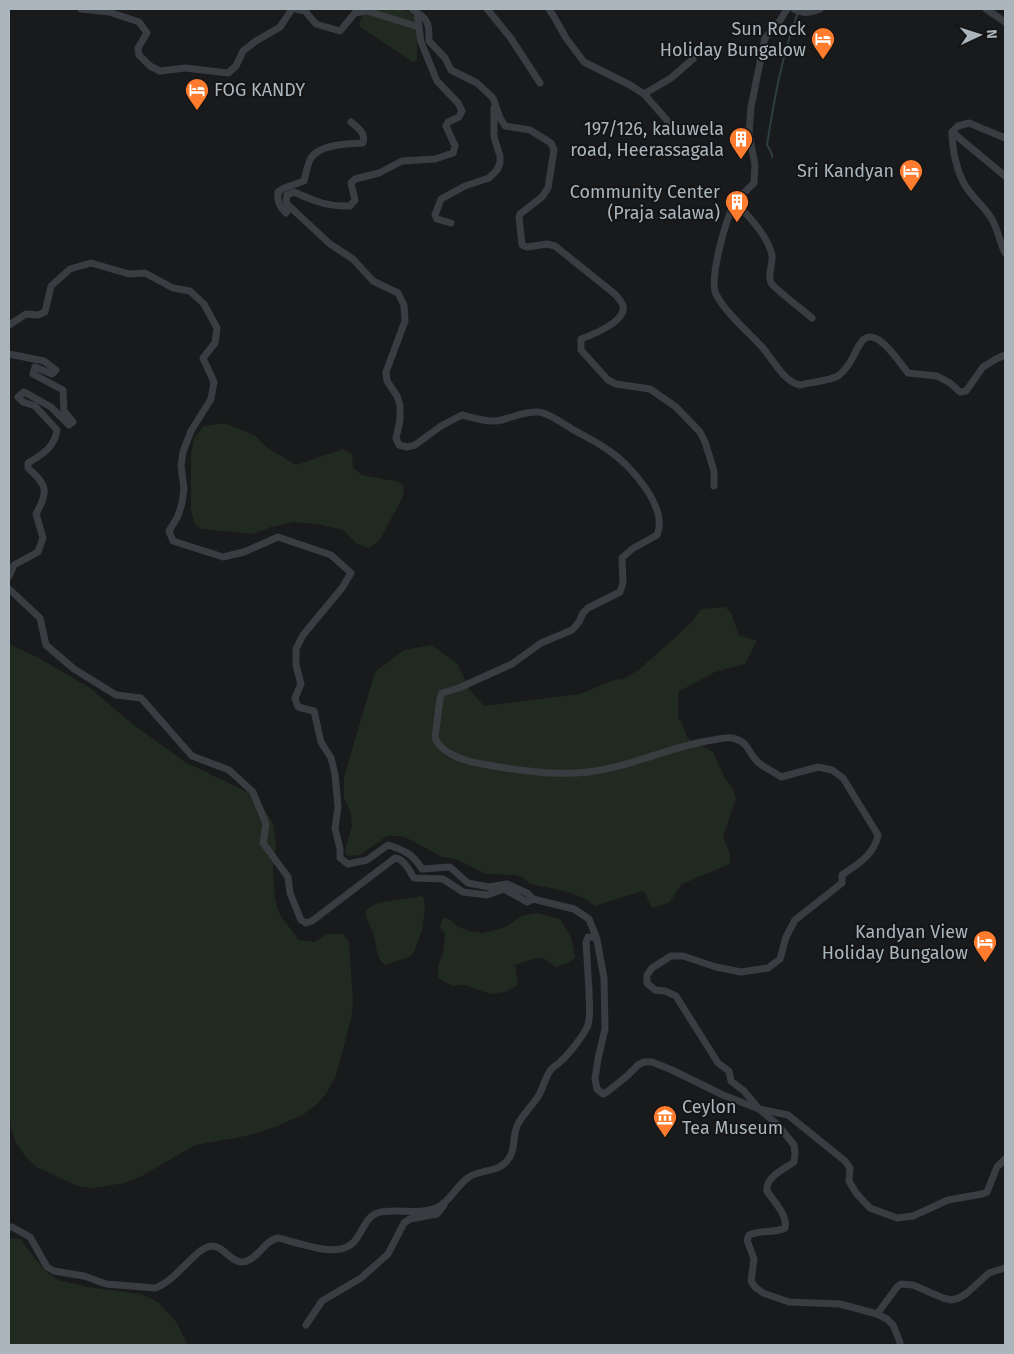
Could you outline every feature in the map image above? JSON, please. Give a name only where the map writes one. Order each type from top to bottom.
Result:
[{"type":"street","points":[[81,9],[108,12],[139,22],[147,33],[138,48],[139,54],[150,66],[160,71],[186,68],[228,73],[236,66],[243,51],[256,41],[280,28],[294,9],[305,11],[316,24],[340,31],[355,13],[367,11],[419,27]]},
{"type":"street","points":[[487,9],[510,37],[540,84]]},
{"type":"street","points":[[549,9],[566,38],[584,62],[644,94],[673,127],[689,132]]},
{"type":"street","points":[[787,9],[765,38],[751,107],[749,134],[754,165],[754,183],[735,202],[726,220],[713,278],[714,291],[720,301],[785,375],[795,384],[800,385],[837,377],[848,366],[861,342],[865,338],[870,337],[877,338],[885,345],[908,373],[937,376],[950,383],[960,392],[966,391],[983,367],[1005,355]]},
{"type":"street","points":[[797,10],[808,13],[820,9]]},
{"type":"street","points":[[986,9],[1005,22]]},
{"type":"street","points":[[351,122],[362,132],[364,143],[332,146],[316,152],[310,160],[304,181],[278,192],[277,200],[280,208],[286,213],[288,209],[287,195],[294,192],[322,204],[336,207],[350,206],[355,200],[351,184],[355,179],[379,173],[402,161],[435,159],[453,153],[455,146],[446,126],[448,122],[459,117],[462,110],[458,103],[437,81],[420,42],[415,11]]},
{"type":"street","points":[[415,11],[423,16],[429,24],[429,41],[445,58],[451,70],[477,83],[493,98],[505,126],[530,130],[551,143],[554,150],[548,188],[542,197],[518,217],[522,245],[527,247],[547,244],[555,246],[616,295],[623,306],[623,314],[601,331],[581,339],[580,350],[608,380],[616,384],[650,389],[676,406],[700,432],[705,442],[714,471],[714,486]]},
{"type":"street","points":[[644,94],[671,78],[693,59]]},
{"type":"street","points":[[451,223],[437,219],[435,215],[441,199],[465,186],[489,178],[497,170],[500,163],[500,156],[494,137],[493,98]]},
{"type":"street","points":[[1005,138],[969,123],[958,126],[952,132],[952,145],[962,179],[992,220],[1005,253]]},
{"type":"street","points":[[952,132],[1005,176]]},
{"type":"street","points":[[735,202],[758,227],[771,252],[772,261],[769,271],[772,284],[812,318]]},
{"type":"street","points":[[288,205],[330,244],[353,259],[373,281],[398,293],[404,305],[405,321],[386,372],[387,381],[397,396],[400,405],[400,420],[396,438],[399,445],[407,447],[415,445],[440,426],[462,415],[485,421],[497,421],[521,413],[539,412],[610,451],[635,474],[657,507],[660,523],[657,535],[632,549],[622,558],[624,583],[620,592],[588,608],[572,630],[541,643],[512,664],[459,688],[442,693],[436,727],[436,742],[445,750],[468,762],[516,770],[560,774],[589,772],[625,764],[700,742],[730,737],[744,742],[758,762],[781,777],[818,767],[832,770],[843,778],[878,835],[876,844],[867,856],[842,875],[842,883],[795,920],[786,937],[780,959],[768,968],[741,972],[716,967],[682,956],[671,956],[652,968],[647,975],[647,983],[655,990],[665,991],[676,996],[718,1063],[729,1072],[731,1081],[744,1091],[758,1109],[778,1125],[794,1145],[794,1162],[769,1180],[766,1186],[767,1191],[784,1216],[785,1228],[778,1231],[754,1232],[749,1235],[748,1240],[754,1259],[751,1281],[755,1287],[789,1302],[840,1304],[877,1314],[888,1319],[893,1325],[900,1345]]},
{"type":"street","points":[[9,325],[26,314],[38,315],[45,312],[51,286],[70,269],[91,263],[129,274],[146,273],[173,288],[190,291],[204,304],[217,328],[215,343],[203,358],[214,382],[211,399],[191,431],[184,452],[181,466],[184,489],[182,504],[178,516],[169,531],[173,541],[223,556],[244,552],[278,537],[331,555],[351,573],[342,588],[303,635],[296,650],[296,665],[301,684],[294,698],[298,707],[314,711],[321,742],[331,758],[335,774],[338,807],[335,828],[340,858],[348,864],[367,860],[388,846],[402,849],[416,860],[422,869],[450,867],[468,883],[489,887],[508,884],[534,899],[574,909],[590,919],[597,940],[604,978],[605,1029],[595,1079],[597,1089],[603,1094],[628,1076],[638,1065],[644,1062],[652,1062],[758,1109],[788,1115],[845,1161],[850,1168],[849,1181],[856,1193],[870,1208],[897,1218],[913,1216],[948,1200],[986,1192],[997,1167],[1005,1159]]},
{"type":"street","points":[[9,354],[44,361],[56,370],[52,374],[36,367],[32,374],[63,390],[64,412],[73,422],[69,425],[51,407],[24,392],[18,397],[23,402],[35,406],[57,430],[56,440],[44,454],[28,463],[28,468],[39,478],[45,490],[43,502],[36,514],[43,538],[38,552],[14,565],[9,576]]},
{"type":"street","points":[[9,589],[40,618],[46,645],[74,669],[116,694],[141,698],[192,756],[229,770],[253,792],[266,824],[264,842],[288,878],[290,893],[301,920],[306,923],[312,921],[395,858],[398,858],[405,865],[414,878],[444,879],[463,892],[487,895],[504,889],[527,902],[534,899]]},
{"type":"street","points":[[306,1326],[322,1302],[361,1278],[388,1254],[404,1223],[410,1219],[437,1214],[453,1192],[470,1176],[496,1169],[506,1162],[513,1151],[517,1126],[538,1096],[550,1071],[562,1061],[588,1025],[590,1011],[586,942],[588,937],[593,937],[597,940]]},
{"type":"street","points":[[9,1227],[30,1237],[48,1266],[54,1271],[84,1276],[106,1284],[155,1288],[173,1278],[205,1248],[218,1247],[234,1261],[242,1262],[250,1260],[278,1238],[327,1250],[340,1249],[356,1241],[370,1217],[379,1213],[430,1210],[446,1202]]},
{"type":"street","points":[[877,1314],[901,1284],[913,1285],[951,1300],[967,1293],[989,1273],[1005,1268]]},
{"type":"green space","points":[[387,8],[402,10],[413,16],[417,29],[417,60],[413,62],[360,27],[359,23],[367,9]]},
{"type":"green space","points":[[225,423],[254,435],[268,448],[296,465],[343,449],[352,454],[353,468],[362,475],[400,482],[404,488],[403,497],[379,541],[369,548],[357,544],[343,530],[317,524],[294,522],[271,527],[254,534],[201,529],[194,523],[191,510],[191,455],[194,438],[204,426]]},
{"type":"green space","points":[[725,607],[731,613],[739,635],[757,641],[745,664],[715,672],[678,692],[678,717],[687,738],[713,752],[736,798],[723,837],[730,854],[730,864],[682,884],[670,902],[653,908],[642,891],[595,906],[584,898],[568,892],[531,884],[522,877],[486,874],[456,859],[442,857],[407,838],[399,836],[387,836],[360,855],[348,856],[345,853],[352,826],[350,811],[344,798],[344,777],[375,672],[404,650],[431,645],[457,663],[470,690],[484,706],[580,694],[614,680],[624,679],[641,668],[690,624],[701,609]]},
{"type":"green space","points":[[9,644],[37,657],[90,688],[134,725],[185,762],[256,797],[273,823],[276,846],[273,869],[275,900],[280,915],[299,940],[314,942],[327,934],[343,934],[349,942],[353,1003],[351,1019],[336,1076],[326,1094],[304,1114],[275,1127],[246,1136],[195,1145],[140,1177],[125,1183],[93,1188],[77,1186],[37,1167],[25,1156],[16,1143],[9,1113]]},
{"type":"green space","points":[[423,896],[425,908],[422,930],[414,952],[411,956],[386,965],[378,955],[375,937],[367,918],[366,910],[377,903]]},
{"type":"green space","points":[[538,913],[560,919],[571,937],[575,958],[566,964],[556,967],[543,958],[532,959],[515,965],[518,985],[505,992],[490,994],[465,985],[452,986],[438,978],[438,965],[443,954],[445,934],[440,927],[443,918],[449,919],[458,927],[482,933],[506,927],[521,916]]},
{"type":"green space","points":[[11,1238],[20,1239],[45,1271],[58,1280],[88,1287],[141,1294],[158,1302],[177,1323],[188,1345],[9,1345],[9,1240]]},
{"type":"waterway","points":[[772,157],[767,145],[773,111],[783,61],[798,12]]},
{"type":"place","name":"Sun Rock Holiday Bungalow","points":[[823,60]]},
{"type":"place","name":"FOG KANDY","points":[[197,111]]},
{"type":"place","name":"197/126, kaluwela road, Heerassagala","points":[[741,160]]},
{"type":"place","name":"Sri Kandyan","points":[[911,192]]},
{"type":"place","name":"Community Center (Praja salawa)","points":[[737,223]]},
{"type":"place","name":"Kandyan View Holiday Bungalow","points":[[985,963]]},
{"type":"place","name":"Ceylon Tea Museum","points":[[665,1138]]}]
